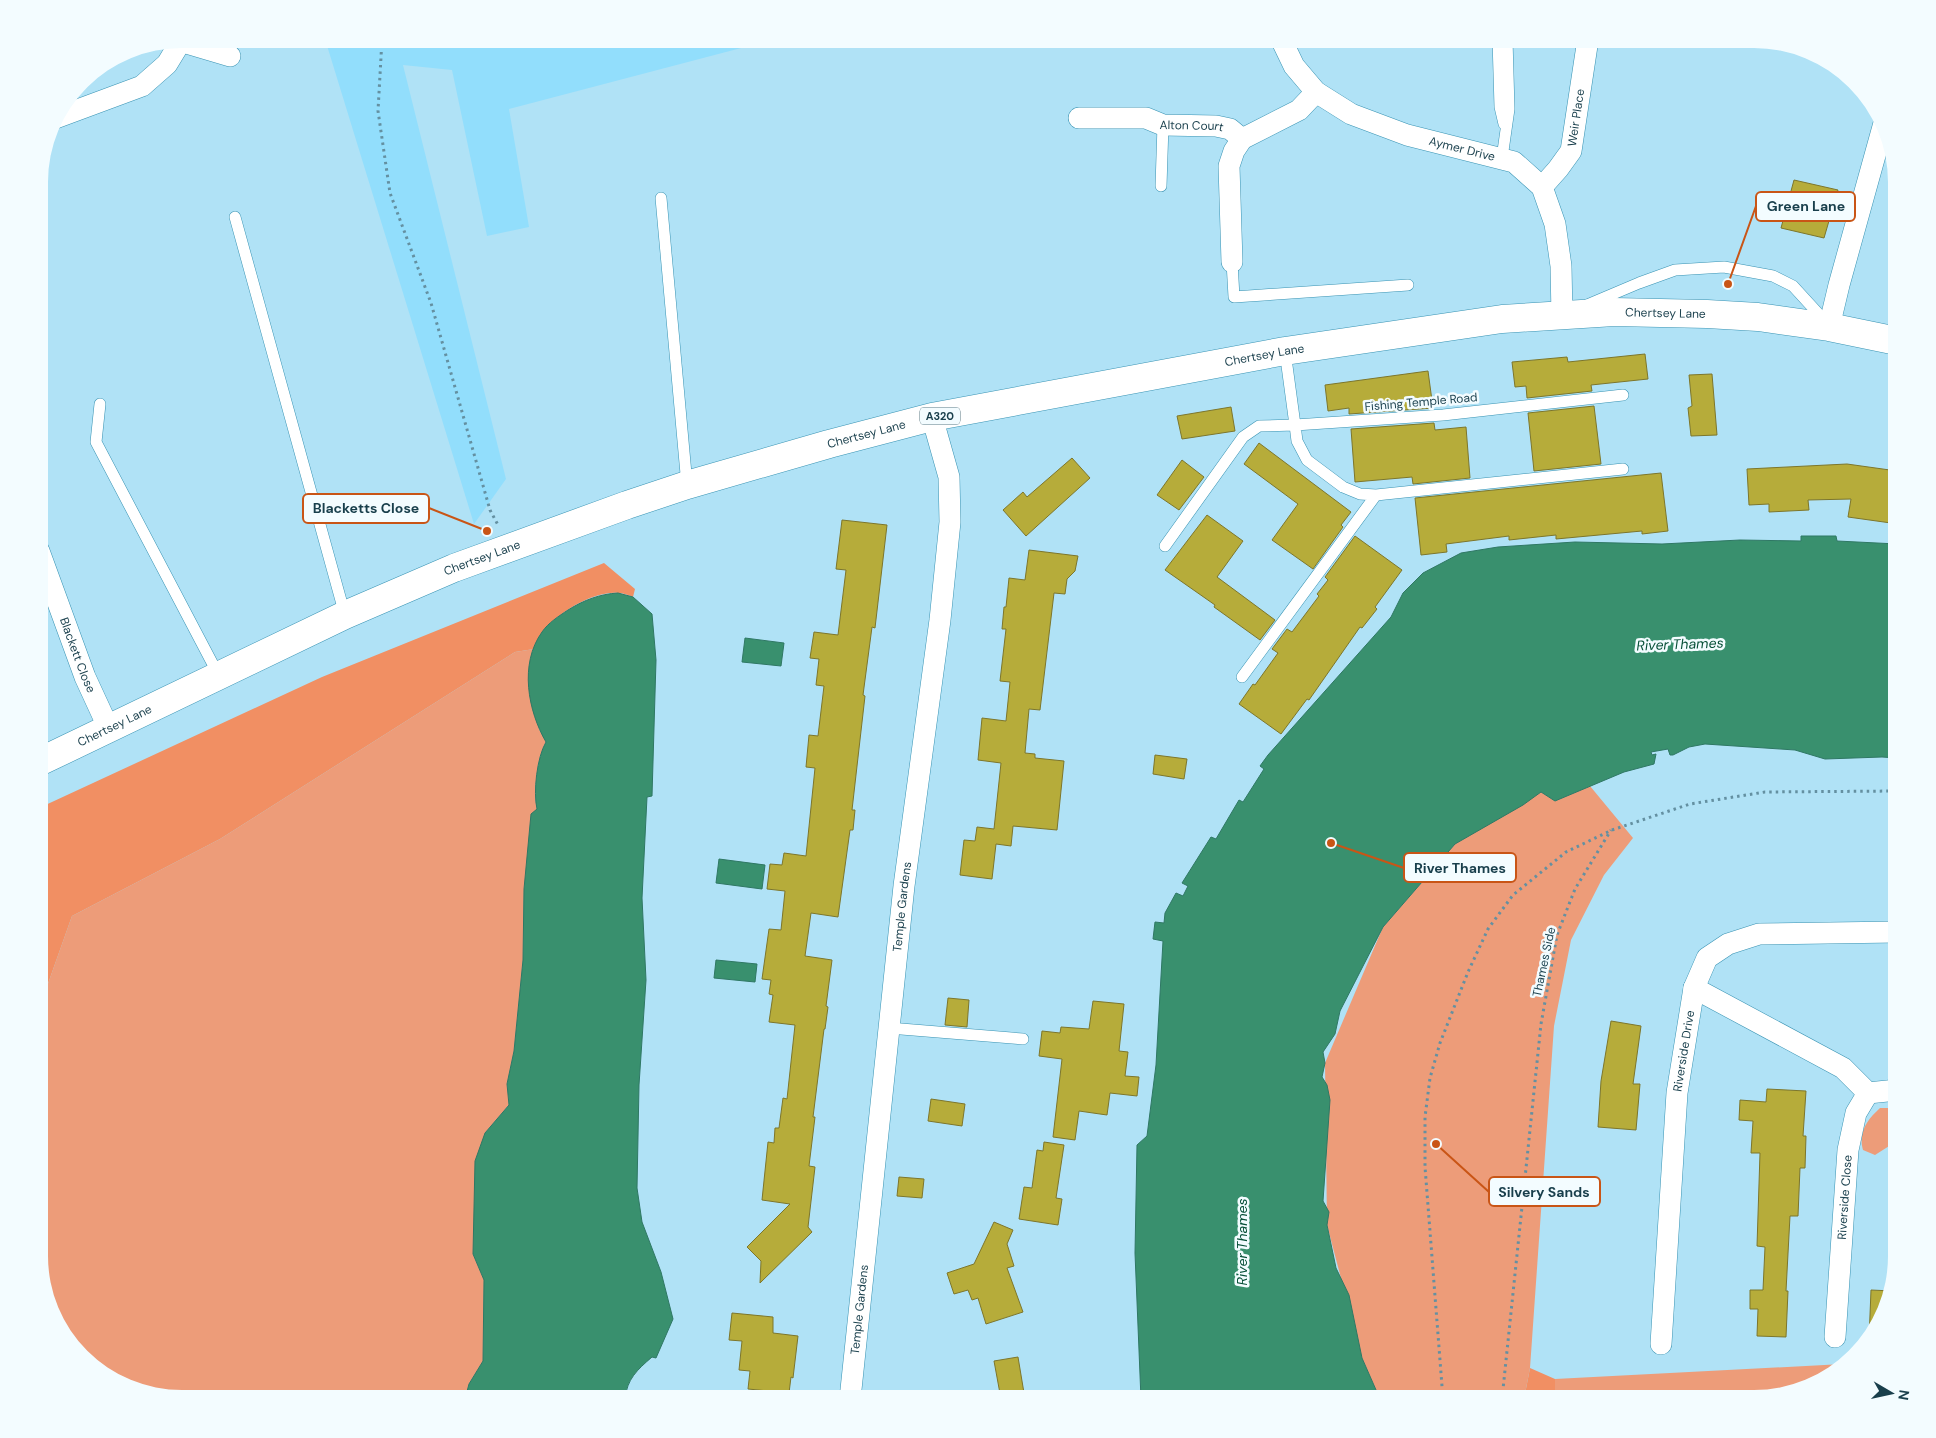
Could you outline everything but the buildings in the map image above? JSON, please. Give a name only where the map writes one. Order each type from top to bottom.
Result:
[{"type":"main road","name":"Chertsey Lane","points":[[48,758],[218,674],[345,615],[454,568],[687,485],[829,444],[932,417],[1285,351],[1502,319],[1614,312],[1658,312],[1758,317],[1829,326],[1888,339]]},
{"type":"street","points":[[213,47],[230,56]]},
{"type":"street","name":"Aymer Drive","points":[[1285,47],[1294,66],[1316,92],[1351,114],[1407,135],[1514,162],[1542,187],[1555,224],[1561,266],[1562,316]]},
{"type":"street","name":"Weir Place","points":[[1542,187],[1571,151],[1587,47]]},
{"type":"street","points":[[65,114],[142,86],[167,64],[175,48]]},
{"type":"street","points":[[1242,139],[1299,110],[1316,92]]},
{"type":"street","name":"Alton Court","points":[[1078,118],[1146,118],[1163,125],[1216,126],[1230,129],[1242,139],[1234,151],[1229,166],[1232,262]]},
{"type":"street","points":[[1829,326],[1838,285],[1880,137]]},
{"type":"street","name":"Temple Gardens","points":[[851,1390],[904,886],[940,620],[950,522],[949,478],[932,417]]},
{"type":"street","name":"Blackett Close","points":[[48,576],[85,677],[109,729]]},
{"type":"street","name":"Riverside Drive","points":[[1661,1344],[1677,1093],[1694,988],[1707,958],[1728,944],[1759,934],[1888,932]]},
{"type":"street","points":[[1694,988],[1843,1068],[1868,1093],[1888,1091]]},
{"type":"street","name":"Riverside Close","points":[[1836,1336],[1848,1150],[1856,1113],[1868,1093]]},
{"type":"lane","points":[[1498,47],[1500,107],[1505,128]]},
{"type":"lane","points":[[1502,158],[1509,108],[1507,47]]},
{"type":"lane","points":[[1160,186],[1163,125]]},
{"type":"lane","points":[[660,198],[687,485]]},
{"type":"lane","points":[[235,216],[345,615]]},
{"type":"lane","points":[[1232,262],[1234,297],[1408,285]]},
{"type":"lane","points":[[1562,316],[1639,283],[1675,270],[1724,267],[1772,276],[1793,286],[1829,326]]},
{"type":"lane","points":[[1285,351],[1297,441],[1307,460],[1343,487],[1360,494],[1376,495],[1623,469]]},
{"type":"lane","name":"Fishing Temple Road","points":[[1165,546],[1243,437],[1259,426],[1443,415],[1623,395]]},
{"type":"lane","points":[[100,404],[96,442],[218,674]]},
{"type":"lane","points":[[1242,677],[1376,495]]},
{"type":"lane","points":[[890,1028],[1023,1040]]},
{"type":"path","points":[[382,47],[378,111],[390,193],[431,303],[490,510],[510,547]]},
{"type":"path","points":[[1442,1390],[1425,1167],[1425,1117],[1430,1078],[1440,1043],[1468,972],[1488,930],[1513,895],[1566,852],[1612,830],[1690,804],[1765,792],[1888,791]]},
{"type":"path","name":"Thames Side","points":[[1503,1390],[1541,1024],[1557,935],[1575,889],[1612,830]]},
{"type":"shaded area","points":[[327,47],[745,47],[509,109],[529,227],[487,236],[452,70],[403,65],[506,479],[474,524]]},
{"type":"shaded area","points":[[604,563],[635,589],[633,597],[622,593],[608,593],[577,604],[558,617],[543,631],[534,649],[515,652],[220,839],[72,916],[48,984],[48,804],[322,677]]},
{"type":"shaded area","points":[[534,649],[529,666],[539,729],[546,742],[540,756],[537,775],[535,793],[537,809],[524,889],[523,960],[514,1051],[507,1084],[509,1105],[485,1133],[473,1254],[484,1280],[483,1361],[467,1390],[182,1390],[147,1386],[122,1377],[93,1357],[70,1331],[61,1316],[52,1291],[48,1265],[48,984],[72,916],[220,839],[515,652]]},
{"type":"shaded area","points":[[1590,786],[1633,838],[1604,875],[1571,940],[1554,1026],[1530,1368],[1526,1390],[1376,1390],[1362,1358],[1327,1225],[1325,1063],[1383,927],[1455,844],[1541,792],[1555,801]]},
{"type":"shaded area","points":[[1880,1108],[1888,1108],[1888,1147],[1875,1155],[1863,1150],[1862,1144],[1863,1132],[1871,1117]]},
{"type":"shaded area","points":[[1833,1364],[1814,1377],[1789,1386],[1754,1390],[1555,1390],[1555,1379]]},
{"type":"shaded area","points":[[1530,1368],[1555,1379],[1555,1390],[1526,1390]]},
{"type":"water","points":[[1801,536],[1836,536],[1837,541],[1888,544],[1888,757],[1825,759],[1795,750],[1705,744],[1689,747],[1673,755],[1670,755],[1668,749],[1651,752],[1652,755],[1656,754],[1654,764],[1624,772],[1555,801],[1541,792],[1523,805],[1455,844],[1383,927],[1340,1011],[1335,1034],[1323,1052],[1325,1063],[1322,1077],[1327,1085],[1330,1100],[1323,1201],[1329,1212],[1327,1225],[1336,1268],[1349,1295],[1362,1358],[1376,1390],[1141,1390],[1135,1253],[1137,1145],[1147,1136],[1156,1065],[1163,941],[1153,939],[1155,922],[1164,923],[1165,913],[1176,893],[1183,896],[1188,886],[1182,883],[1211,837],[1216,839],[1239,800],[1243,802],[1264,769],[1260,766],[1268,755],[1391,617],[1403,593],[1423,573],[1461,553],[1498,547],[1575,542],[1662,544],[1740,540],[1801,541]]},
{"type":"water","points":[[618,593],[633,597],[652,614],[656,660],[652,796],[647,797],[642,898],[646,980],[639,1085],[637,1188],[642,1222],[661,1272],[673,1319],[656,1358],[652,1357],[642,1366],[630,1380],[627,1390],[467,1390],[483,1361],[484,1280],[473,1254],[475,1161],[485,1133],[509,1105],[507,1084],[514,1051],[523,960],[524,889],[531,814],[537,809],[535,793],[537,775],[540,756],[546,742],[531,702],[528,673],[530,658],[542,632],[557,617],[586,600]]},
{"type":"water","points":[[745,638],[784,643],[781,666],[742,662]]},
{"type":"water","points":[[719,859],[765,865],[762,889],[716,883]]},
{"type":"water","points":[[716,960],[757,964],[755,982],[714,978]]},
{"type":"place","name":"Green Lane","points":[[1728,284]]},
{"type":"place","name":"Blacketts Close","points":[[487,531]]},
{"type":"place","name":"River Thames","points":[[1331,843]]},
{"type":"place","name":"Silvery Sands","points":[[1436,1144]]}]
